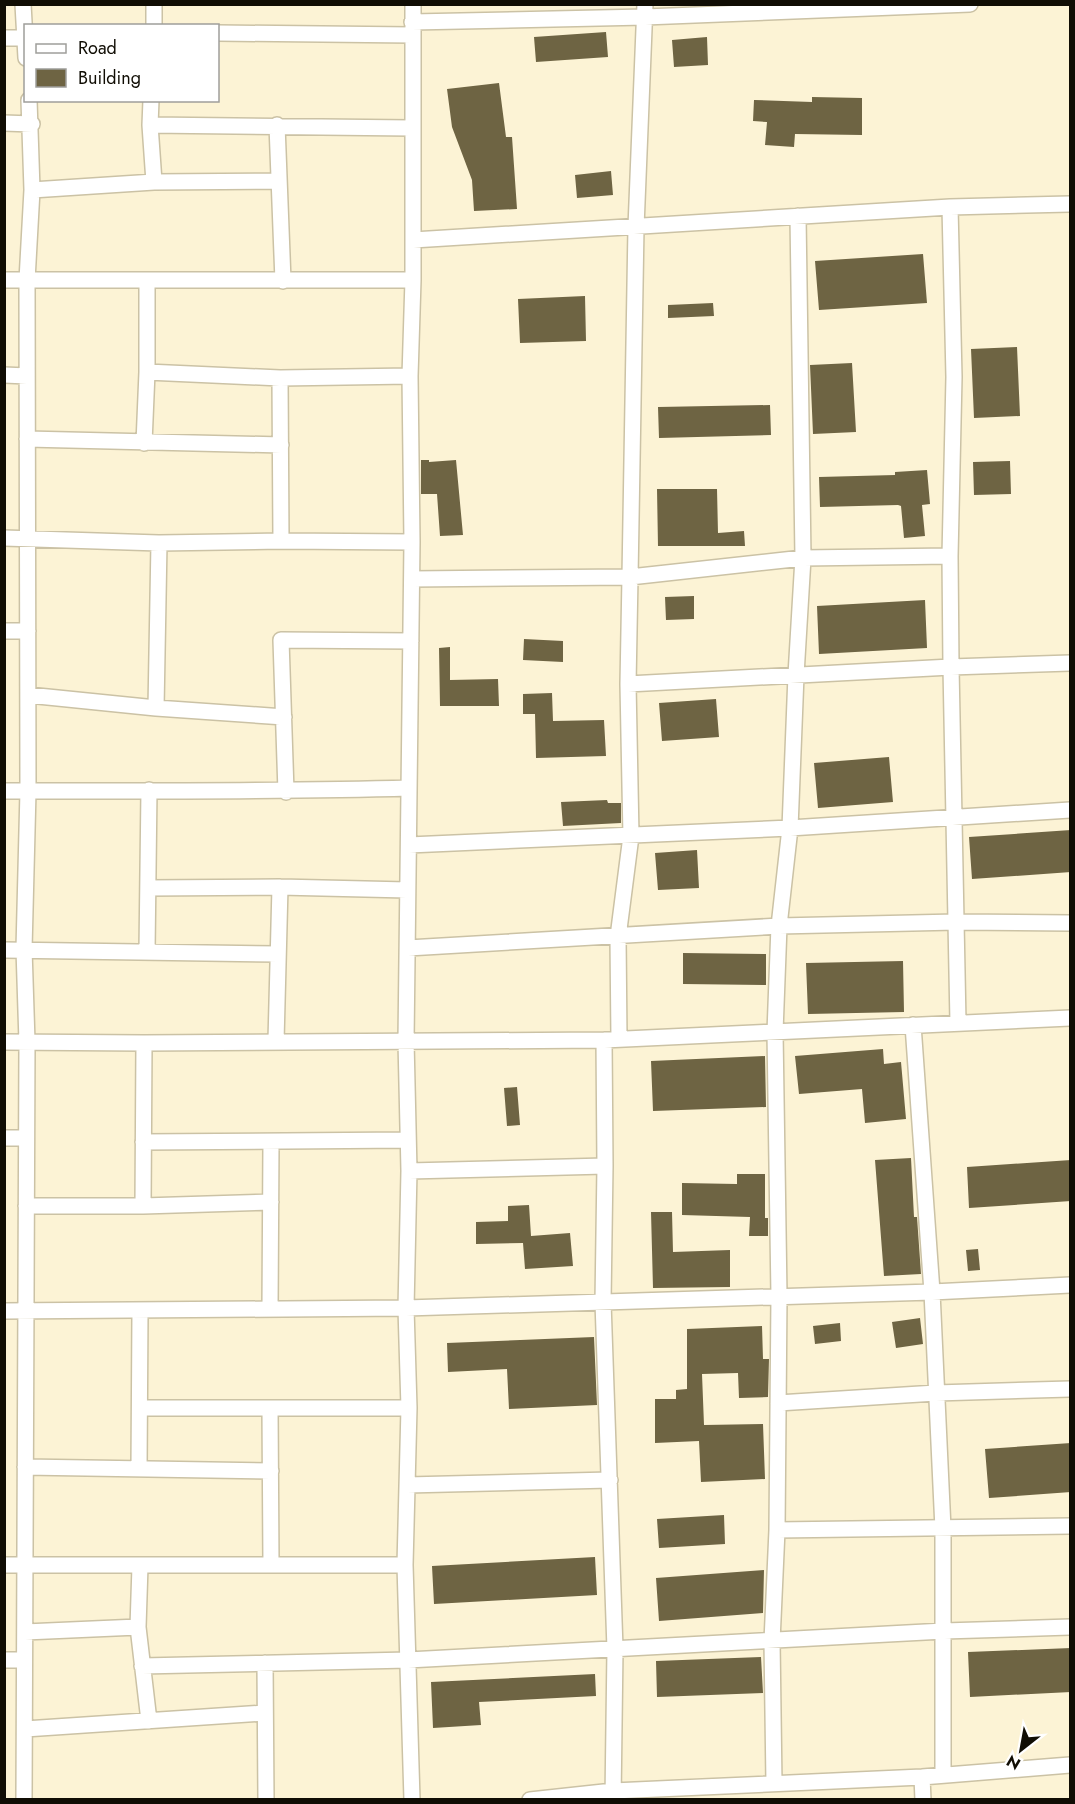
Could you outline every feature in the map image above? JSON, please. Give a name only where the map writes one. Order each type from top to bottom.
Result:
[{"type":"street","points":[[23,4],[24,24]]},
{"type":"street","points":[[154,4],[154,24]]},
{"type":"street","points":[[412,4],[413,280],[410,376],[412,579],[406,1041],[409,1171],[406,1308],[409,1407],[405,1564],[412,1800]]},
{"type":"street","points":[[219,33],[412,28],[645,11],[970,4]]},
{"type":"street","points":[[613,1795],[615,1649],[603,1302],[605,1166],[618,937],[631,836],[628,684],[636,227],[645,11]]},
{"type":"street","points":[[4,38],[24,38]]},
{"type":"street","points":[[24,1800],[27,1042],[24,949],[28,791],[27,280],[32,190],[30,102]]},
{"type":"street","points":[[151,102],[150,125],[154,182]]},
{"type":"street","points":[[4,123],[32,124]]},
{"type":"street","points":[[150,125],[411,128]]},
{"type":"street","points":[[277,125],[284,281]]},
{"type":"street","points":[[32,190],[154,182],[278,181]]},
{"type":"street","points":[[412,240],[950,207],[1071,204]]},
{"type":"street","points":[[950,207],[954,377],[950,556],[951,667],[958,1023]]},
{"type":"street","points":[[774,1784],[772,1641],[777,1530],[779,1296],[775,1032],[779,926],[790,828],[803,558],[798,216]]},
{"type":"street","points":[[4,280],[413,280]]},
{"type":"street","points":[[144,442],[147,281]]},
{"type":"street","points":[[147,372],[280,378],[410,376]]},
{"type":"street","points":[[4,375],[27,375]]},
{"type":"street","points":[[280,378],[281,541]]},
{"type":"street","points":[[27,439],[281,444]]},
{"type":"street","points":[[4,538],[159,543],[412,542]]},
{"type":"street","points":[[156,708],[159,543]]},
{"type":"street","points":[[412,579],[630,577],[803,558],[950,556]]},
{"type":"street","points":[[4,631],[28,631]]},
{"type":"street","points":[[286,792],[280,640],[411,641]]},
{"type":"street","points":[[628,684],[1071,663]]},
{"type":"street","points":[[28,696],[284,717]]},
{"type":"street","points":[[4,791],[286,792],[409,788]]},
{"type":"street","points":[[147,951],[149,790]]},
{"type":"street","points":[[409,845],[790,828],[1071,810]]},
{"type":"street","points":[[148,888],[280,887],[407,890]]},
{"type":"street","points":[[276,1041],[280,887]]},
{"type":"street","points":[[408,948],[779,926],[956,922],[1071,923]]},
{"type":"street","points":[[4,950],[278,954]]},
{"type":"street","points":[[4,1042],[611,1039],[1071,1018]]},
{"type":"street","points":[[913,1025],[932,1292],[943,1529],[944,1775]]},
{"type":"street","points":[[142,1206],[144,1043]]},
{"type":"street","points":[[4,1138],[26,1138]]},
{"type":"street","points":[[142,1142],[271,1143],[408,1140]]},
{"type":"street","points":[[270,1309],[271,1143]]},
{"type":"street","points":[[409,1171],[605,1166]]},
{"type":"street","points":[[26,1206],[271,1203]]},
{"type":"street","points":[[4,1311],[140,1312],[406,1308],[932,1292],[1071,1285]]},
{"type":"street","points":[[139,1469],[140,1312]]},
{"type":"street","points":[[778,1404],[936,1393],[1071,1389]]},
{"type":"street","points":[[141,1408],[409,1407]]},
{"type":"street","points":[[270,1408],[271,1564]]},
{"type":"street","points":[[25,1467],[271,1471]]},
{"type":"street","points":[[407,1485],[610,1480]]},
{"type":"street","points":[[777,1530],[1071,1526]]},
{"type":"street","points":[[4,1565],[405,1564]]},
{"type":"street","points":[[140,1566],[138,1627],[149,1721]]},
{"type":"street","points":[[25,1632],[138,1627]]},
{"type":"street","points":[[142,1666],[408,1660],[944,1631],[1071,1627]]},
{"type":"street","points":[[4,1660],[24,1660]]},
{"type":"street","points":[[265,1664],[266,1800]]},
{"type":"street","points":[[25,1729],[265,1713]]},
{"type":"street","points":[[530,1800],[922,1777],[1071,1765]]},
{"type":"street","points":[[922,1777],[923,1800]]},
{"type":"building","points":[[606,32],[608,57],[536,62],[534,37]]},
{"type":"building","points":[[707,37],[708,65],[674,67],[672,40]]},
{"type":"building","points":[[499,83],[506,137],[512,137],[517,209],[474,211],[472,180],[452,127],[447,89]]},
{"type":"building","points":[[812,97],[862,98],[862,135],[795,134],[794,147],[765,145],[767,122],[753,121],[754,100],[812,102]]},
{"type":"building","points":[[611,171],[613,195],[577,198],[575,175]]},
{"type":"building","points":[[923,254],[927,303],[819,310],[815,261]]},
{"type":"building","points":[[585,296],[586,341],[520,343],[518,299]]},
{"type":"building","points":[[713,303],[714,316],[668,318],[668,305]]},
{"type":"building","points":[[1017,347],[1020,416],[974,418],[971,349]]},
{"type":"building","points":[[852,363],[856,432],[813,434],[810,365]]},
{"type":"building","points":[[770,405],[771,435],[659,438],[658,407]]},
{"type":"building","points":[[421,460],[429,460],[429,462],[456,460],[463,535],[440,536],[437,494],[421,494]]},
{"type":"building","points":[[1010,461],[1011,494],[974,495],[973,462]]},
{"type":"building","points":[[927,470],[930,504],[922,505],[925,536],[904,538],[901,506],[898,505],[820,507],[819,477],[895,475],[895,472]]},
{"type":"building","points":[[657,489],[717,489],[718,533],[744,531],[745,546],[658,546]]},
{"type":"building","points":[[694,596],[694,619],[666,620],[665,597]]},
{"type":"building","points":[[925,600],[927,648],[819,654],[817,606]]},
{"type":"building","points":[[524,639],[563,641],[563,662],[523,660]]},
{"type":"building","points":[[450,647],[450,680],[498,679],[499,706],[440,706],[439,648]]},
{"type":"building","points":[[552,693],[553,721],[604,720],[606,756],[536,758],[535,714],[523,714],[523,694]]},
{"type":"building","points":[[716,699],[719,737],[662,741],[659,703]]},
{"type":"building","points":[[889,757],[893,802],[818,808],[814,763]]},
{"type":"building","points":[[607,800],[608,803],[621,803],[621,823],[563,826],[561,802]]},
{"type":"building","points":[[1071,830],[1071,872],[972,879],[969,837]]},
{"type":"building","points":[[697,850],[699,888],[658,890],[655,853]]},
{"type":"building","points":[[683,953],[766,954],[766,985],[683,984]]},
{"type":"building","points":[[903,961],[904,1012],[808,1014],[806,963]]},
{"type":"building","points":[[883,1049],[884,1064],[901,1062],[906,1119],[865,1123],[862,1089],[799,1094],[795,1056]]},
{"type":"building","points":[[765,1056],[766,1107],[653,1111],[651,1061]]},
{"type":"building","points":[[517,1087],[520,1125],[507,1126],[504,1088]]},
{"type":"building","points":[[911,1158],[914,1217],[917,1217],[921,1274],[884,1276],[875,1160]]},
{"type":"building","points":[[1071,1160],[1071,1201],[969,1208],[967,1167]]},
{"type":"building","points":[[737,1174],[765,1174],[765,1218],[768,1218],[768,1236],[749,1236],[750,1217],[682,1215],[682,1183],[737,1184]]},
{"type":"building","points":[[529,1205],[531,1236],[570,1233],[573,1266],[525,1269],[523,1243],[476,1244],[476,1222],[508,1221],[508,1206]]},
{"type":"building","points":[[651,1212],[672,1212],[673,1252],[730,1250],[730,1287],[653,1288]]},
{"type":"building","points":[[978,1249],[980,1270],[968,1271],[966,1250]]},
{"type":"building","points":[[920,1318],[923,1344],[896,1348],[892,1322]]},
{"type":"building","points":[[840,1323],[841,1341],[815,1344],[813,1326]]},
{"type":"building","points":[[762,1326],[763,1359],[769,1359],[768,1397],[739,1398],[738,1373],[702,1374],[704,1425],[763,1424],[765,1479],[701,1482],[699,1441],[655,1443],[655,1399],[676,1399],[676,1390],[687,1389],[687,1329]]},
{"type":"building","points":[[594,1337],[597,1405],[509,1409],[507,1369],[448,1372],[447,1343]]},
{"type":"building","points":[[1071,1443],[1071,1492],[989,1498],[985,1449]]},
{"type":"building","points":[[724,1515],[725,1544],[659,1548],[657,1519]]},
{"type":"building","points":[[595,1557],[597,1595],[434,1604],[432,1566]]},
{"type":"building","points":[[764,1570],[763,1613],[659,1621],[656,1578]]},
{"type":"building","points":[[1071,1648],[1071,1692],[970,1697],[968,1652]]},
{"type":"building","points":[[761,1657],[763,1693],[657,1697],[656,1661]]},
{"type":"building","points":[[595,1674],[596,1696],[479,1702],[481,1725],[433,1728],[431,1682]]}]
